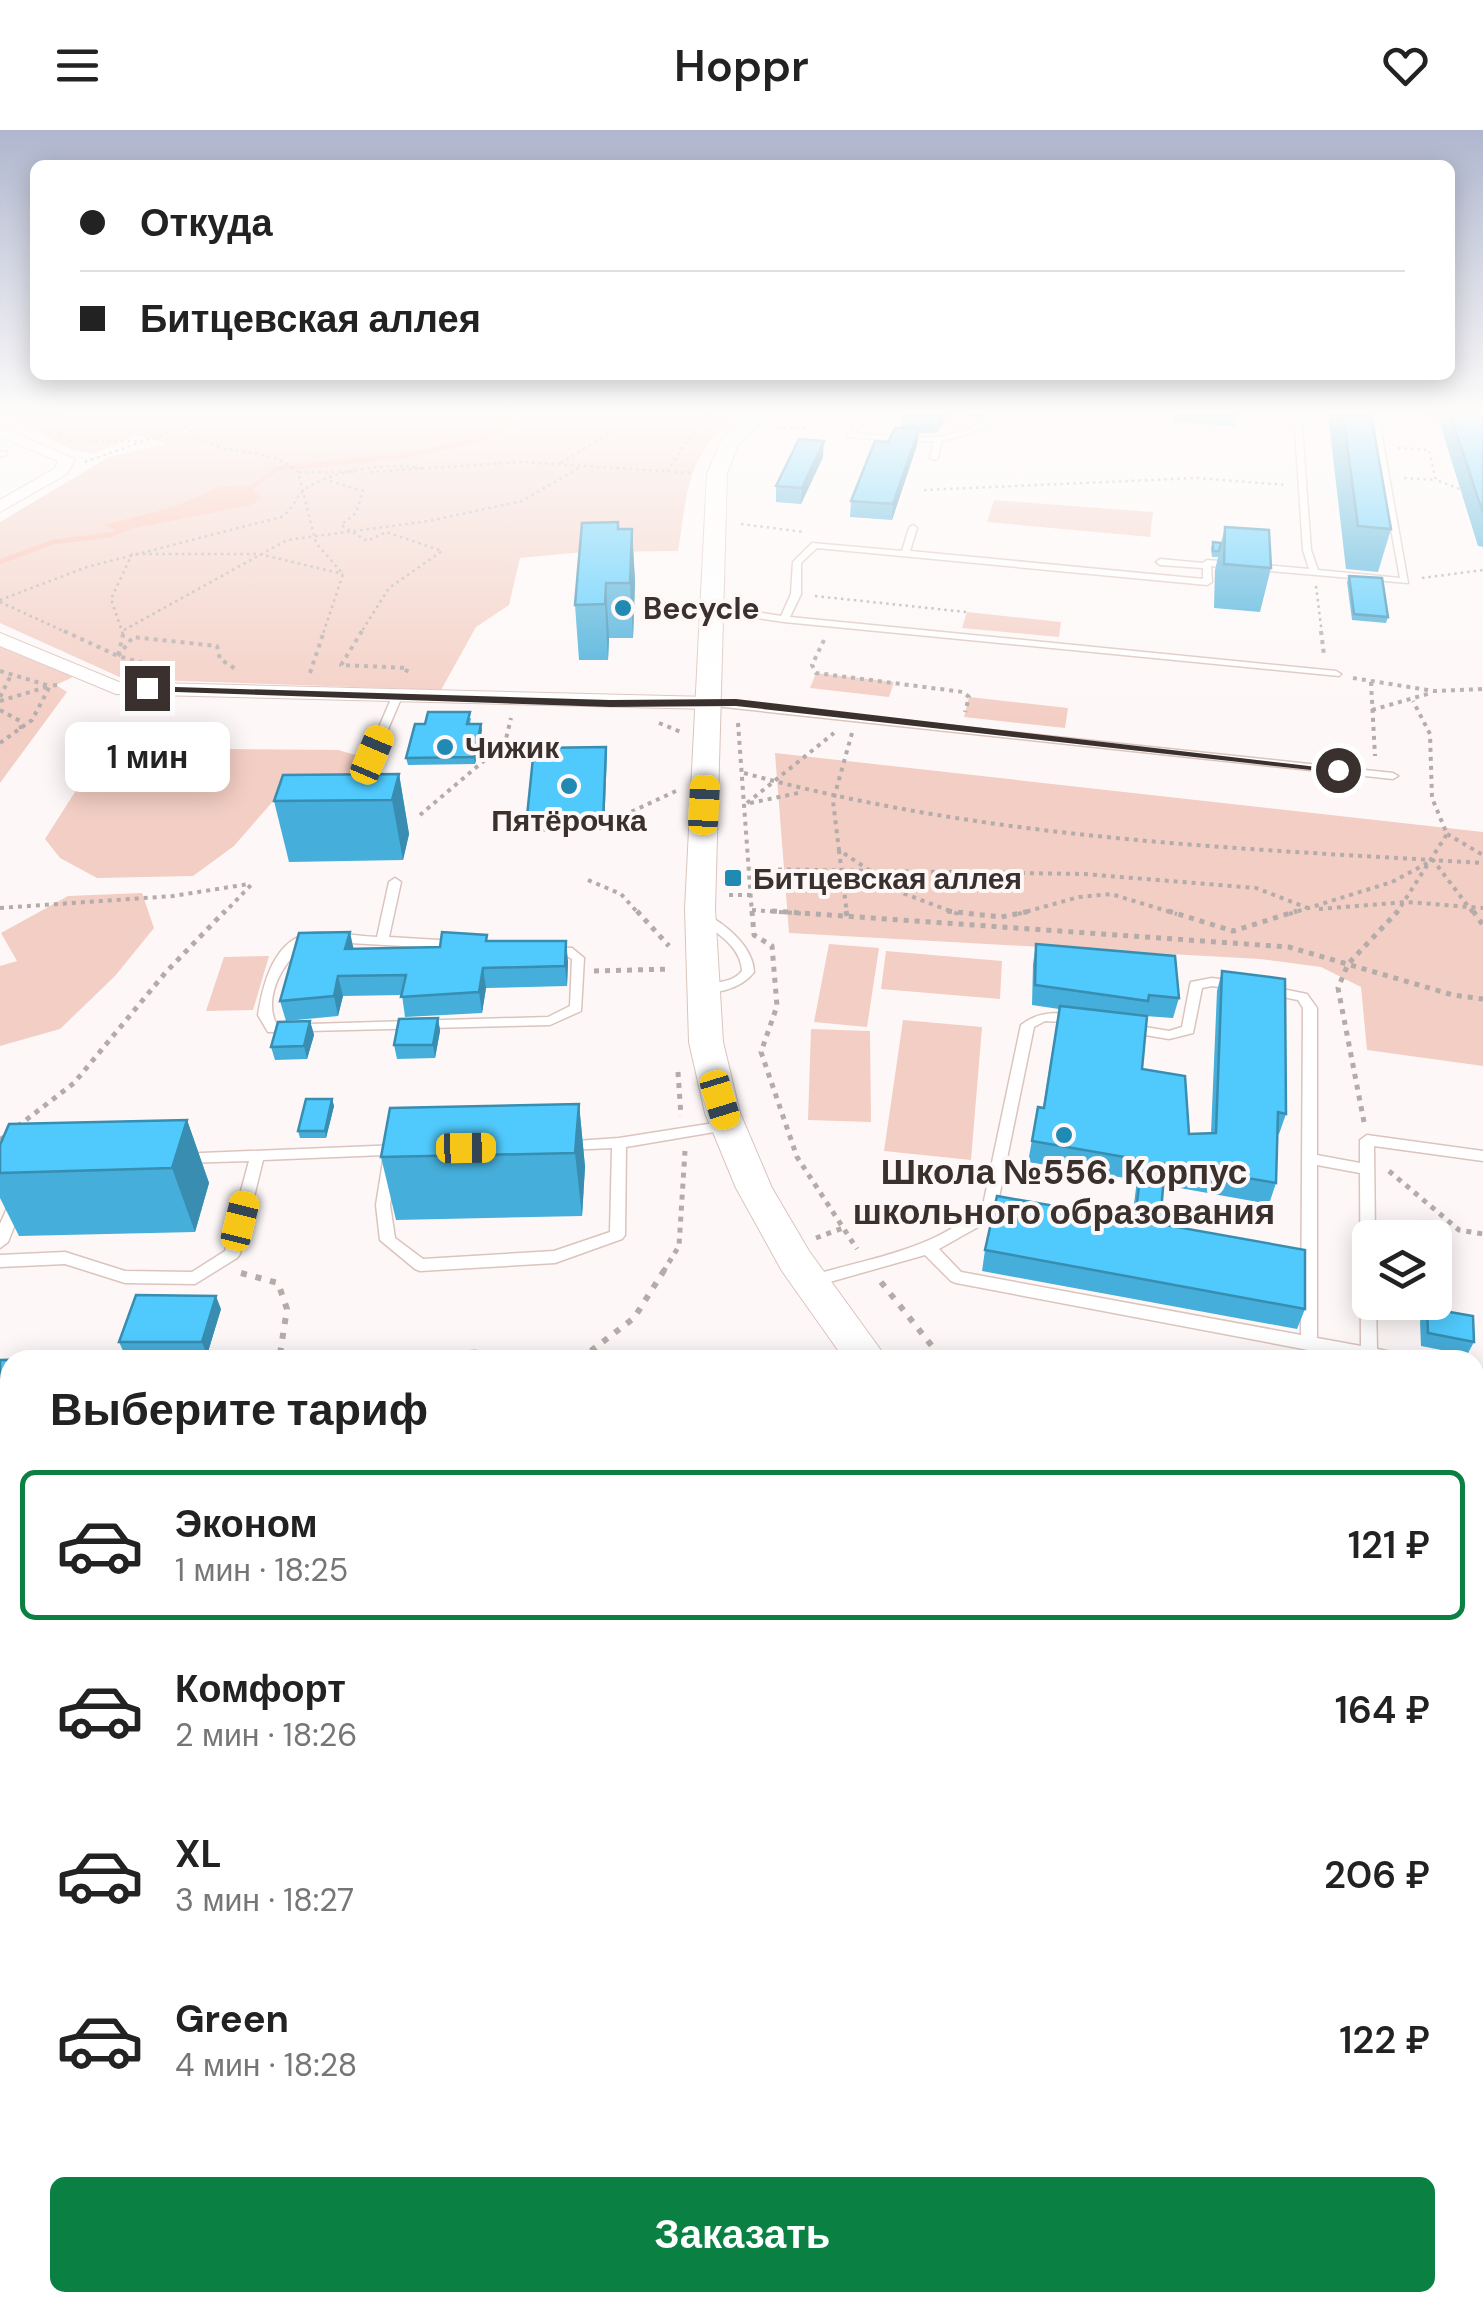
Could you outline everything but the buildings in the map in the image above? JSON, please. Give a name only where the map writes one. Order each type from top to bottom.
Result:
[{"type":"street","points":[[715,516],[709,702],[710,905],[686,978],[728,1126],[788,1248],[853,1350]]},
{"type":"street","points":[[0,639],[116,688],[393,688],[516,699],[709,702]]},
{"type":"lane","points":[[1304,516],[1307,550],[1314,572]]},
{"type":"lane","points":[[784,619],[796,594],[798,562],[815,545],[1207,582],[1206,563],[1404,581],[1392,516]]},
{"type":"lane","points":[[905,554],[913,528]]},
{"type":"lane","points":[[1160,562],[1207,566]]},
{"type":"lane","points":[[712,608],[784,619],[1331,673]]},
{"type":"lane","points":[[372,755],[393,688]]},
{"type":"lane","points":[[709,702],[960,726],[1392,776]]},
{"type":"lane","points":[[382,941],[395,882]]},
{"type":"lane","points":[[686,978],[730,987],[743,982],[749,972],[748,956],[710,905]]},
{"type":"lane","points":[[312,937],[382,941],[568,951],[578,958],[576,1008],[550,1021],[273,1029],[267,1022],[266,1009],[285,950],[312,937]]},
{"type":"lane","points":[[1113,1026],[1168,1034],[1188,1030],[1194,990],[1202,982],[1302,996],[1310,1008],[1309,1343]]},
{"type":"lane","points":[[811,1282],[965,1230],[990,1208],[1028,1025],[1043,1017],[1095,1023]]},
{"type":"lane","points":[[542,1146],[619,1143],[728,1126]]},
{"type":"lane","points":[[390,1150],[383,1206],[388,1240],[420,1264],[555,1256],[617,1235],[619,1143]]},
{"type":"lane","points":[[165,1159],[409,1149]]},
{"type":"lane","points":[[1367,1154],[1369,1350]]},
{"type":"lane","points":[[1310,1159],[1367,1154],[1483,1156]]},
{"type":"lane","points":[[0,1261],[65,1258],[125,1277],[195,1278],[232,1254],[256,1156]]},
{"type":"lane","points":[[0,1242],[28,1176]]},
{"type":"lane","points":[[926,1246],[956,1277],[1339,1350]]},
{"type":"path","points":[[0,601],[132,554],[283,516]]},
{"type":"path","points":[[310,516],[313,536],[321,552],[343,574]]},
{"type":"path","points":[[353,516],[342,525],[368,541],[386,532],[442,551],[389,588],[342,665],[408,668],[393,688]]},
{"type":"path","points":[[124,630],[287,540],[440,516]]},
{"type":"path","points":[[738,522],[804,532],[815,545]]},
{"type":"path","points":[[132,554],[259,554],[343,574]]},
{"type":"path","points":[[118,656],[124,630],[111,599],[132,554]]},
{"type":"path","points":[[1404,581],[1483,570]]},
{"type":"path","points":[[308,678],[343,574]]},
{"type":"path","points":[[1316,592],[1331,673],[1434,692],[1483,689]]},
{"type":"path","points":[[796,594],[966,612]]},
{"type":"path","points":[[0,601],[118,656]]},
{"type":"path","points":[[832,624],[812,666],[816,674],[962,692],[969,697],[960,726]]},
{"type":"path","points":[[0,698],[90,680],[133,637],[217,646],[220,659],[250,676]]},
{"type":"path","points":[[0,672],[50,686]]},
{"type":"path","points":[[0,698],[11,675]]},
{"type":"path","points":[[1371,682],[1376,774]]},
{"type":"path","points":[[0,743],[45,708],[50,686]]},
{"type":"path","points":[[1372,710],[1434,692]]},
{"type":"path","points":[[420,815],[505,743],[516,699]]},
{"type":"path","points":[[1413,701],[1430,734],[1432,798],[1447,834],[1483,855]]},
{"type":"path","points":[[680,702],[680,732]]},
{"type":"path","points":[[736,702],[747,804],[754,935],[772,946],[776,1006],[761,1052],[796,1157],[866,1264],[936,1350]]},
{"type":"path","points":[[0,710],[20,721],[21,730]]},
{"type":"path","points":[[747,804],[855,715]]},
{"type":"path","points":[[847,916],[833,801],[855,715]]},
{"type":"path","points":[[744,773],[833,801],[1010,828],[1225,849],[1483,863]]},
{"type":"path","points":[[606,823],[682,788]]},
{"type":"path","points":[[747,804],[805,792]]},
{"type":"path","points":[[1447,834],[1407,902],[1348,964],[1338,988],[1367,1154],[1458,1230],[1483,1234]]},
{"type":"path","points":[[840,850],[920,905],[961,921],[1028,912],[1092,893],[1136,899],[1233,932],[1392,882],[1433,860]]},
{"type":"path","points":[[1433,860],[1483,925]]},
{"type":"path","points":[[750,869],[1084,874],[1256,888],[1311,910],[1407,902],[1483,908]]},
{"type":"path","points":[[0,908],[173,896],[252,884],[166,972],[74,1083],[2,1136]]},
{"type":"path","points":[[710,905],[752,895]]},
{"type":"path","points":[[752,910],[961,921],[1289,946],[1452,994],[1483,999]]},
{"type":"path","points":[[588,971],[686,978]]},
{"type":"path","points":[[2,1136],[22,1136]]},
{"type":"path","points":[[214,1265],[278,1283],[287,1308],[281,1350]]},
{"type":"shaded area","points":[[10,516],[683,516],[678,551],[584,552],[520,558],[509,605],[476,627],[441,690],[124,679],[0,623],[0,522]]},
{"type":"shaded area","points":[[139,516],[197,516],[119,531],[104,525]]},
{"type":"shaded area","points":[[989,516],[1153,516],[1150,537],[987,522]]},
{"type":"shaded area","points":[[967,612],[1061,622],[1059,637],[962,628]]},
{"type":"shaded area","points":[[0,643],[75,676],[56,685],[67,692],[0,783]]},
{"type":"shaded area","points":[[816,673],[894,682],[889,697],[810,688]]},
{"type":"shaded area","points":[[969,697],[1068,708],[1065,728],[964,717]]},
{"type":"shaded area","points":[[103,748],[338,750],[359,756],[348,786],[281,792],[234,846],[193,876],[97,878],[60,858],[45,839]]},
{"type":"shaded area","points":[[775,753],[1483,832],[1483,1066],[1367,1050],[1361,987],[1321,967],[1260,959],[789,933]]},
{"type":"shaded area","points":[[142,893],[154,928],[115,976],[60,1029],[0,1046],[0,966],[17,961],[1,933],[68,896]]},
{"type":"shaded area","points":[[829,944],[879,948],[867,1027],[814,1022]]},
{"type":"shaded area","points":[[886,951],[1002,961],[1000,999],[881,989]]},
{"type":"shaded area","points":[[269,956],[253,1010],[206,1011],[224,957]]},
{"type":"shaded area","points":[[903,1020],[982,1027],[971,1160],[884,1151]]},
{"type":"shaded area","points":[[811,1029],[870,1031],[871,1122],[808,1120]]},
{"type":"waterway","points":[[0,562],[53,542],[110,535],[131,526]]},
{"type":"place","name":"Becycle","points":[[623,608]]},
{"type":"place","name":"Чижик","points":[[445,747]]},
{"type":"place","name":"Пятёрочка","points":[[569,786]]},
{"type":"place","name":"Битцевская аллея","points":[[733,878]]},
{"type":"place","name":"Школа №556. Корпус школьного образования","points":[[1064,1135]]},
{"type":"route","points":[[147,688],[610,703],[736,702],[1338,770]]}]
